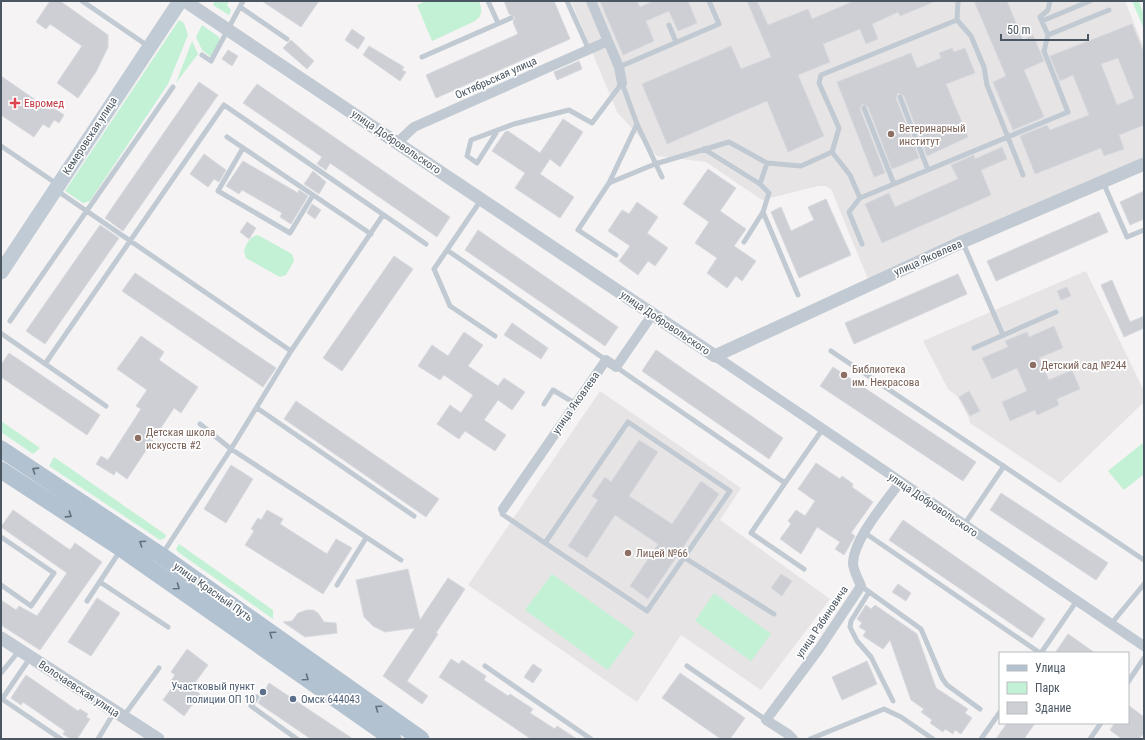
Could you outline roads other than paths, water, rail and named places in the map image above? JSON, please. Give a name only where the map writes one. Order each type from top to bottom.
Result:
[{"type":"main road","name":"Кемеровская улица","points":[[1,272],[8,256],[57,187],[180,1]]},
{"type":"main road","name":"улица Красный Путь","points":[[1,449],[162,556],[397,735]]},
{"type":"main road","name":"улица Красный Путь","points":[[1,470],[122,549],[397,735],[421,739]]},
{"type":"street","name":"улица Добровольского","points":[[185,1],[715,356],[1076,602],[1144,646]]},
{"type":"street","points":[[591,1],[618,67],[622,84]]},
{"type":"street","name":"Октябрьская улица","points":[[397,142],[414,127],[608,41]]},
{"type":"street","name":"улица Яковлева","points":[[715,356],[962,242],[1144,164]]},
{"type":"street","points":[[616,367],[652,315]]},
{"type":"street","name":"улица Яковлева","points":[[503,509],[606,360],[616,367]]},
{"type":"street","name":"улица Рабиновича","points":[[766,720],[865,589],[853,564],[855,550],[865,532],[900,482]]},
{"type":"street","name":"Волочаевская улица","points":[[1,638],[158,739]]},
{"type":"street","points":[[766,720],[788,734],[793,739]]},
{"type":"lane","points":[[82,1],[149,46]]},
{"type":"lane","points":[[202,56],[211,61],[229,30],[243,1]]},
{"type":"lane","points":[[488,1],[498,23]]},
{"type":"lane","points":[[567,1],[589,50]]},
{"type":"lane","points":[[618,67],[719,24],[709,1]]},
{"type":"lane","points":[[958,1],[957,20],[971,36],[984,67],[987,85],[1023,175]]},
{"type":"lane","points":[[862,244],[849,212],[860,198],[1068,112],[1044,51],[1048,35],[1040,18],[1048,10],[1050,1]]},
{"type":"lane","points":[[1042,21],[1090,1]]},
{"type":"lane","points":[[240,7],[287,39]]},
{"type":"lane","points":[[1048,35],[1109,10]]},
{"type":"lane","points":[[422,57],[511,18]]},
{"type":"lane","points":[[609,183],[655,164],[729,142],[767,163],[801,166],[832,152],[839,128],[819,83],[821,75],[957,20]]},
{"type":"lane","points":[[669,25],[676,42]]},
{"type":"lane","points":[[622,84],[636,124],[662,177]]},
{"type":"lane","points":[[498,130],[477,163],[467,156],[471,140],[514,124],[569,110],[592,124],[622,84]]},
{"type":"lane","points":[[10,321],[173,87]]},
{"type":"lane","points":[[900,97],[928,170]]},
{"type":"lane","points":[[45,364],[224,105],[426,244]]},
{"type":"lane","points":[[864,108],[894,184]]},
{"type":"lane","points":[[616,255],[578,230],[609,183],[636,124]]},
{"type":"lane","points":[[227,137],[371,234]]},
{"type":"lane","points":[[1,146],[87,210],[291,351]]},
{"type":"lane","points":[[243,148],[218,191],[290,233],[313,195]]},
{"type":"lane","points":[[704,149],[760,184],[770,193],[763,212],[744,242]]},
{"type":"lane","points":[[832,152],[850,175],[860,198]]},
{"type":"lane","points":[[760,184],[767,163]]},
{"type":"lane","points":[[1103,182],[1127,237],[1144,230]]},
{"type":"lane","points":[[481,200],[434,270],[450,306],[495,336]]},
{"type":"lane","points":[[763,212],[798,295]]},
{"type":"lane","points":[[162,556],[232,449],[291,351],[384,215]]},
{"type":"lane","points":[[962,242],[1003,335]]},
{"type":"lane","points":[[447,250],[606,360]]},
{"type":"lane","points":[[974,348],[1056,312]]},
{"type":"lane","points":[[2,334],[106,406]]},
{"type":"lane","points":[[831,352],[1144,560]]},
{"type":"lane","points":[[616,367],[785,484]]},
{"type":"lane","points":[[544,404],[553,390],[576,404]]},
{"type":"lane","points":[[256,408],[414,516]]},
{"type":"lane","points":[[503,509],[502,514],[545,543],[647,611],[730,491],[628,422],[545,543]]},
{"type":"lane","points":[[200,424],[232,449],[401,560]]},
{"type":"lane","points":[[804,569],[751,533],[822,430]]},
{"type":"lane","points":[[964,525],[1004,466]]},
{"type":"lane","points":[[865,532],[1039,652]]},
{"type":"lane","points":[[1,537],[54,573],[31,606],[1,585]]},
{"type":"lane","points":[[337,585],[366,538]]},
{"type":"lane","points":[[87,601],[122,549]]},
{"type":"lane","points":[[685,558],[774,614]]},
{"type":"lane","points":[[100,582],[168,627]]},
{"type":"lane","points":[[1110,624],[1144,584]]},
{"type":"lane","points":[[893,702],[871,657],[857,641],[850,627],[851,621],[865,589],[921,629],[942,678],[947,685],[980,709]]},
{"type":"lane","points":[[1041,652],[1076,602]]},
{"type":"lane","points":[[1,673],[19,650]]},
{"type":"lane","points":[[31,657],[2,699],[61,739]]},
{"type":"lane","points":[[1129,680],[1144,658]]},
{"type":"lane","points":[[485,666],[591,739]]},
{"type":"lane","points":[[687,666],[766,720]]},
{"type":"lane","points":[[98,739],[159,668]]},
{"type":"lane","points":[[257,697],[251,706],[290,737],[297,739]]},
{"type":"lane","points":[[810,739],[884,709],[901,717],[933,739]]},
{"type":"lane","points":[[981,739],[999,713]]},
{"type":"lane","points":[[1090,739],[1100,724]]},
{"type":"place","name":"Евромед","points":[[15,103]]},
{"type":"place","name":"Ветеринарный институт","points":[[891,134]]},
{"type":"place","name":"Детский сад №244","points":[[1033,365]]},
{"type":"place","name":"Библиотека им. Некрасова","points":[[844,375]]},
{"type":"place","name":"Детская школа искусств #2","points":[[138,438]]},
{"type":"place","name":"Лицей №66","points":[[628,553]]},
{"type":"place","name":"Участковый пункт полиции ОП 10","points":[[263,692]]},
{"type":"place","name":"Омск 644043","points":[[293,699]]}]
